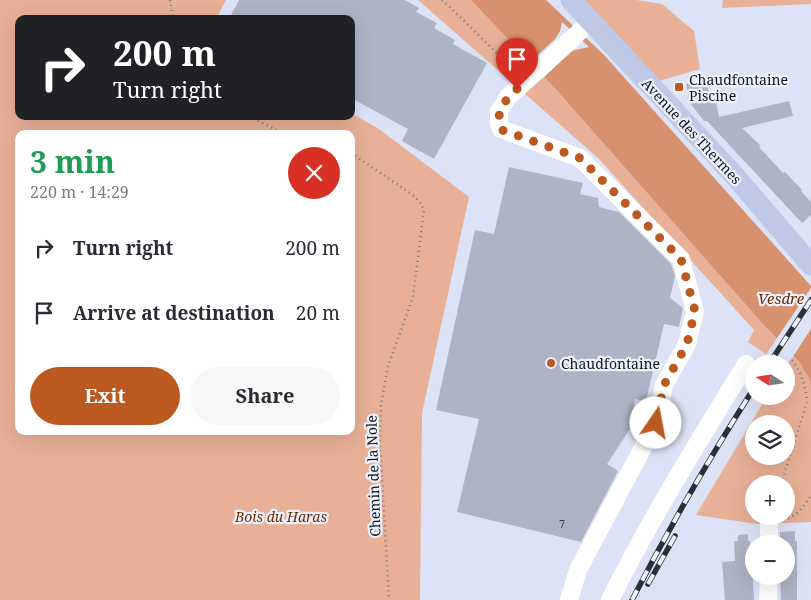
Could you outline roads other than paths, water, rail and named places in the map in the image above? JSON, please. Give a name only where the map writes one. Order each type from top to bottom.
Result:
[{"type":"main road","name":"Avenue des Thermes","points":[[571,0],[583,28],[733,174],[811,265]]},
{"type":"street","points":[[569,600],[578,570],[656,423],[664,385],[687,344],[695,311],[681,259],[580,158],[502,130],[499,123],[499,111],[508,97],[583,28]]},
{"type":"street","points":[[610,600],[674,483],[745,366]]},
{"type":"street","points":[[768,600],[769,585]]},
{"type":"water","name":"Vesdre","points":[[471,0],[546,0],[604,55],[811,286],[811,382],[795,355],[792,355],[764,325],[560,94]]},
{"type":"railway","points":[[775,355],[811,300]]},
{"type":"railway","points":[[632,600],[690,493],[745,403]]},
{"type":"railway","points":[[648,584],[675,536]]},
{"type":"place","name":"Chaudfontaine Piscine","points":[[679,87]]},
{"type":"place","name":"Chaudfontaine","points":[[551,363]]},
{"type":"park label","name":"Bois du Haras","points":[[281,516]]}]
